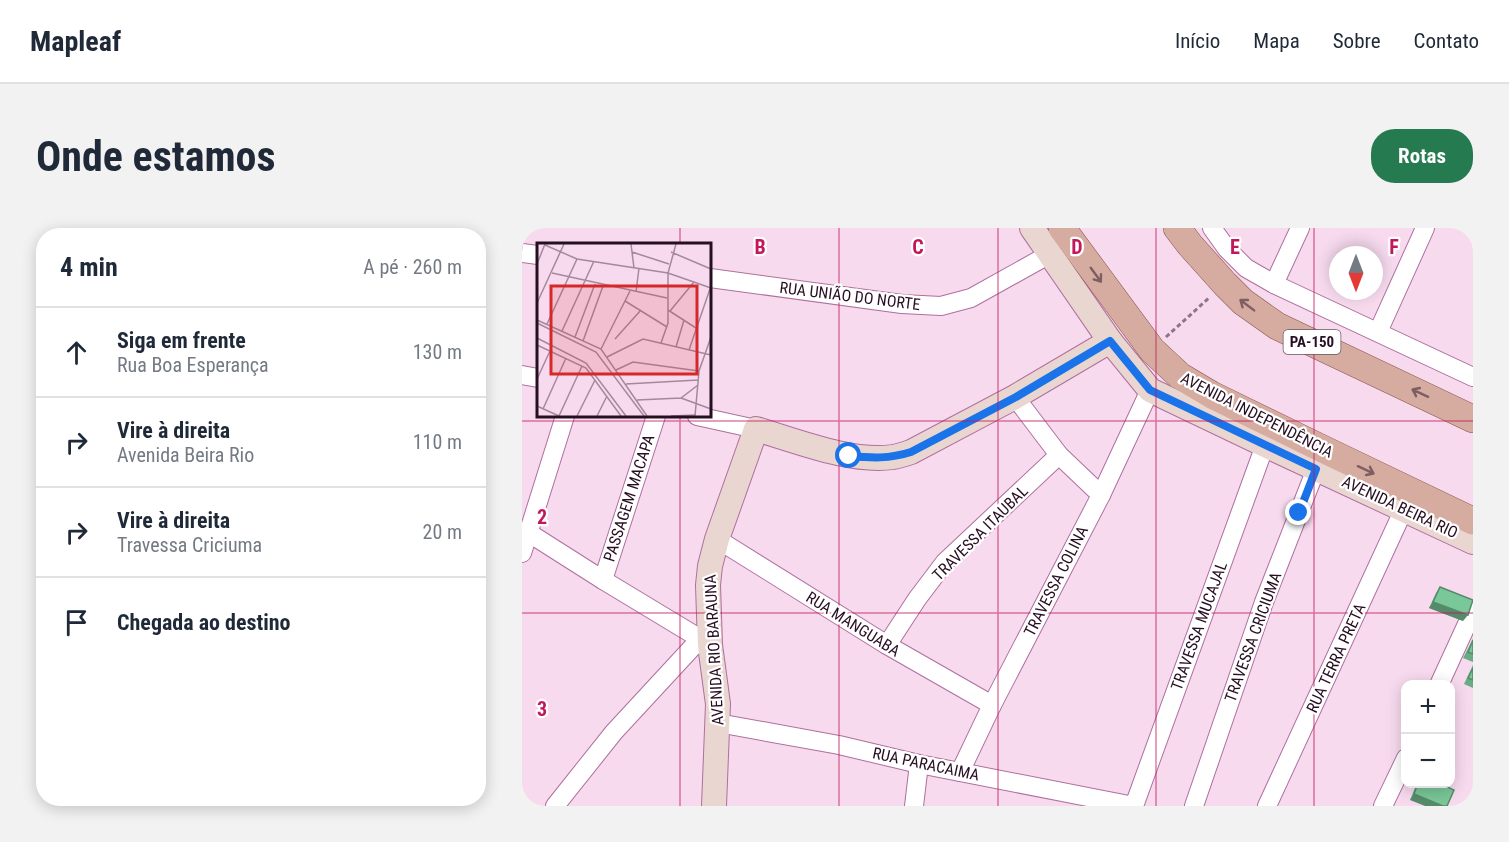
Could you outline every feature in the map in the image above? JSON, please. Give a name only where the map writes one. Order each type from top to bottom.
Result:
[{"type":"main road","name":"AVENIDA INDEPENDÊNCIA","points":[[1062,228],[1152,350],[1179,376],[1212,395],[1473,521]]},
{"type":"main road","name":"PA-150","points":[[1177,228],[1190,246],[1243,302],[1277,326],[1473,419]]},
{"type":"street","name":"AVENIDA BEIRA RIO","points":[[1032,228],[1110,341],[1150,390],[1473,542]]},
{"type":"street","points":[[1212,228],[1227,249],[1246,268],[1274,284],[1473,377]]},
{"type":"street","points":[[1274,284],[1300,228]]},
{"type":"street","points":[[1378,332],[1425,228]]},
{"type":"street","points":[[522,253],[537,255]]},
{"type":"street","name":"RUA UNIÃO DO NORTE","points":[[711,278],[902,304],[941,306],[972,298],[1050,254]]},
{"type":"street","points":[[702,417],[756,429],[849,456],[894,457],[911,452],[1016,397],[1110,341]]},
{"type":"street","points":[[522,375],[537,378]]},
{"type":"street","name":"TRAVESSA COLINA","points":[[960,772],[992,705],[1101,495],[1150,390]]},
{"type":"street","points":[[1016,397],[1059,455],[1101,495]]},
{"type":"street","points":[[522,553],[565,417]]},
{"type":"street","name":"PASSAGEM MACAPA","points":[[603,580],[656,417]]},
{"type":"street","name":"AVENIDA RIO BARAUNA","points":[[714,806],[718,704],[705,642],[710,566],[717,539],[756,429]]},
{"type":"street","name":"TRAVESSA MUCAJAL","points":[[1134,806],[1265,445]]},
{"type":"street","name":"TRAVESSA ITAUBAL","points":[[886,645],[945,562],[1059,455]]},
{"type":"street","name":"TRAVESSA CRICIUMA","points":[[1194,806],[1264,602],[1316,469]]},
{"type":"street","name":"RUA TERRA PRETA","points":[[1267,806],[1404,509]]},
{"type":"street","points":[[529,533],[705,642],[614,732],[555,806]]},
{"type":"street","name":"RUA MANGUABA","points":[[717,539],[886,645],[992,705]]},
{"type":"street","points":[[1441,680],[1473,611]]},
{"type":"street","name":"RUA PARACAIMA","points":[[718,723],[838,745],[919,764],[1134,806]]},
{"type":"street","points":[[914,806],[919,764]]},
{"type":"street","points":[[1383,806],[1401,768]]},
{"type":"path","points":[[1152,350],[1225,284]]},
{"type":"building","points":[[1440,587],[1473,600],[1468,615],[1433,602]]},
{"type":"building","points":[[1473,640],[1473,654],[1468,652]]},
{"type":"building","points":[[1473,668],[1473,680],[1468,678]]},
{"type":"building","points":[[1416,788],[1454,790],[1447,806],[1414,794]]},
{"type":"route","points":[[849,456],[894,457],[911,452],[1016,397],[1110,341],[1150,390],[1316,469],[1299,513]]}]
